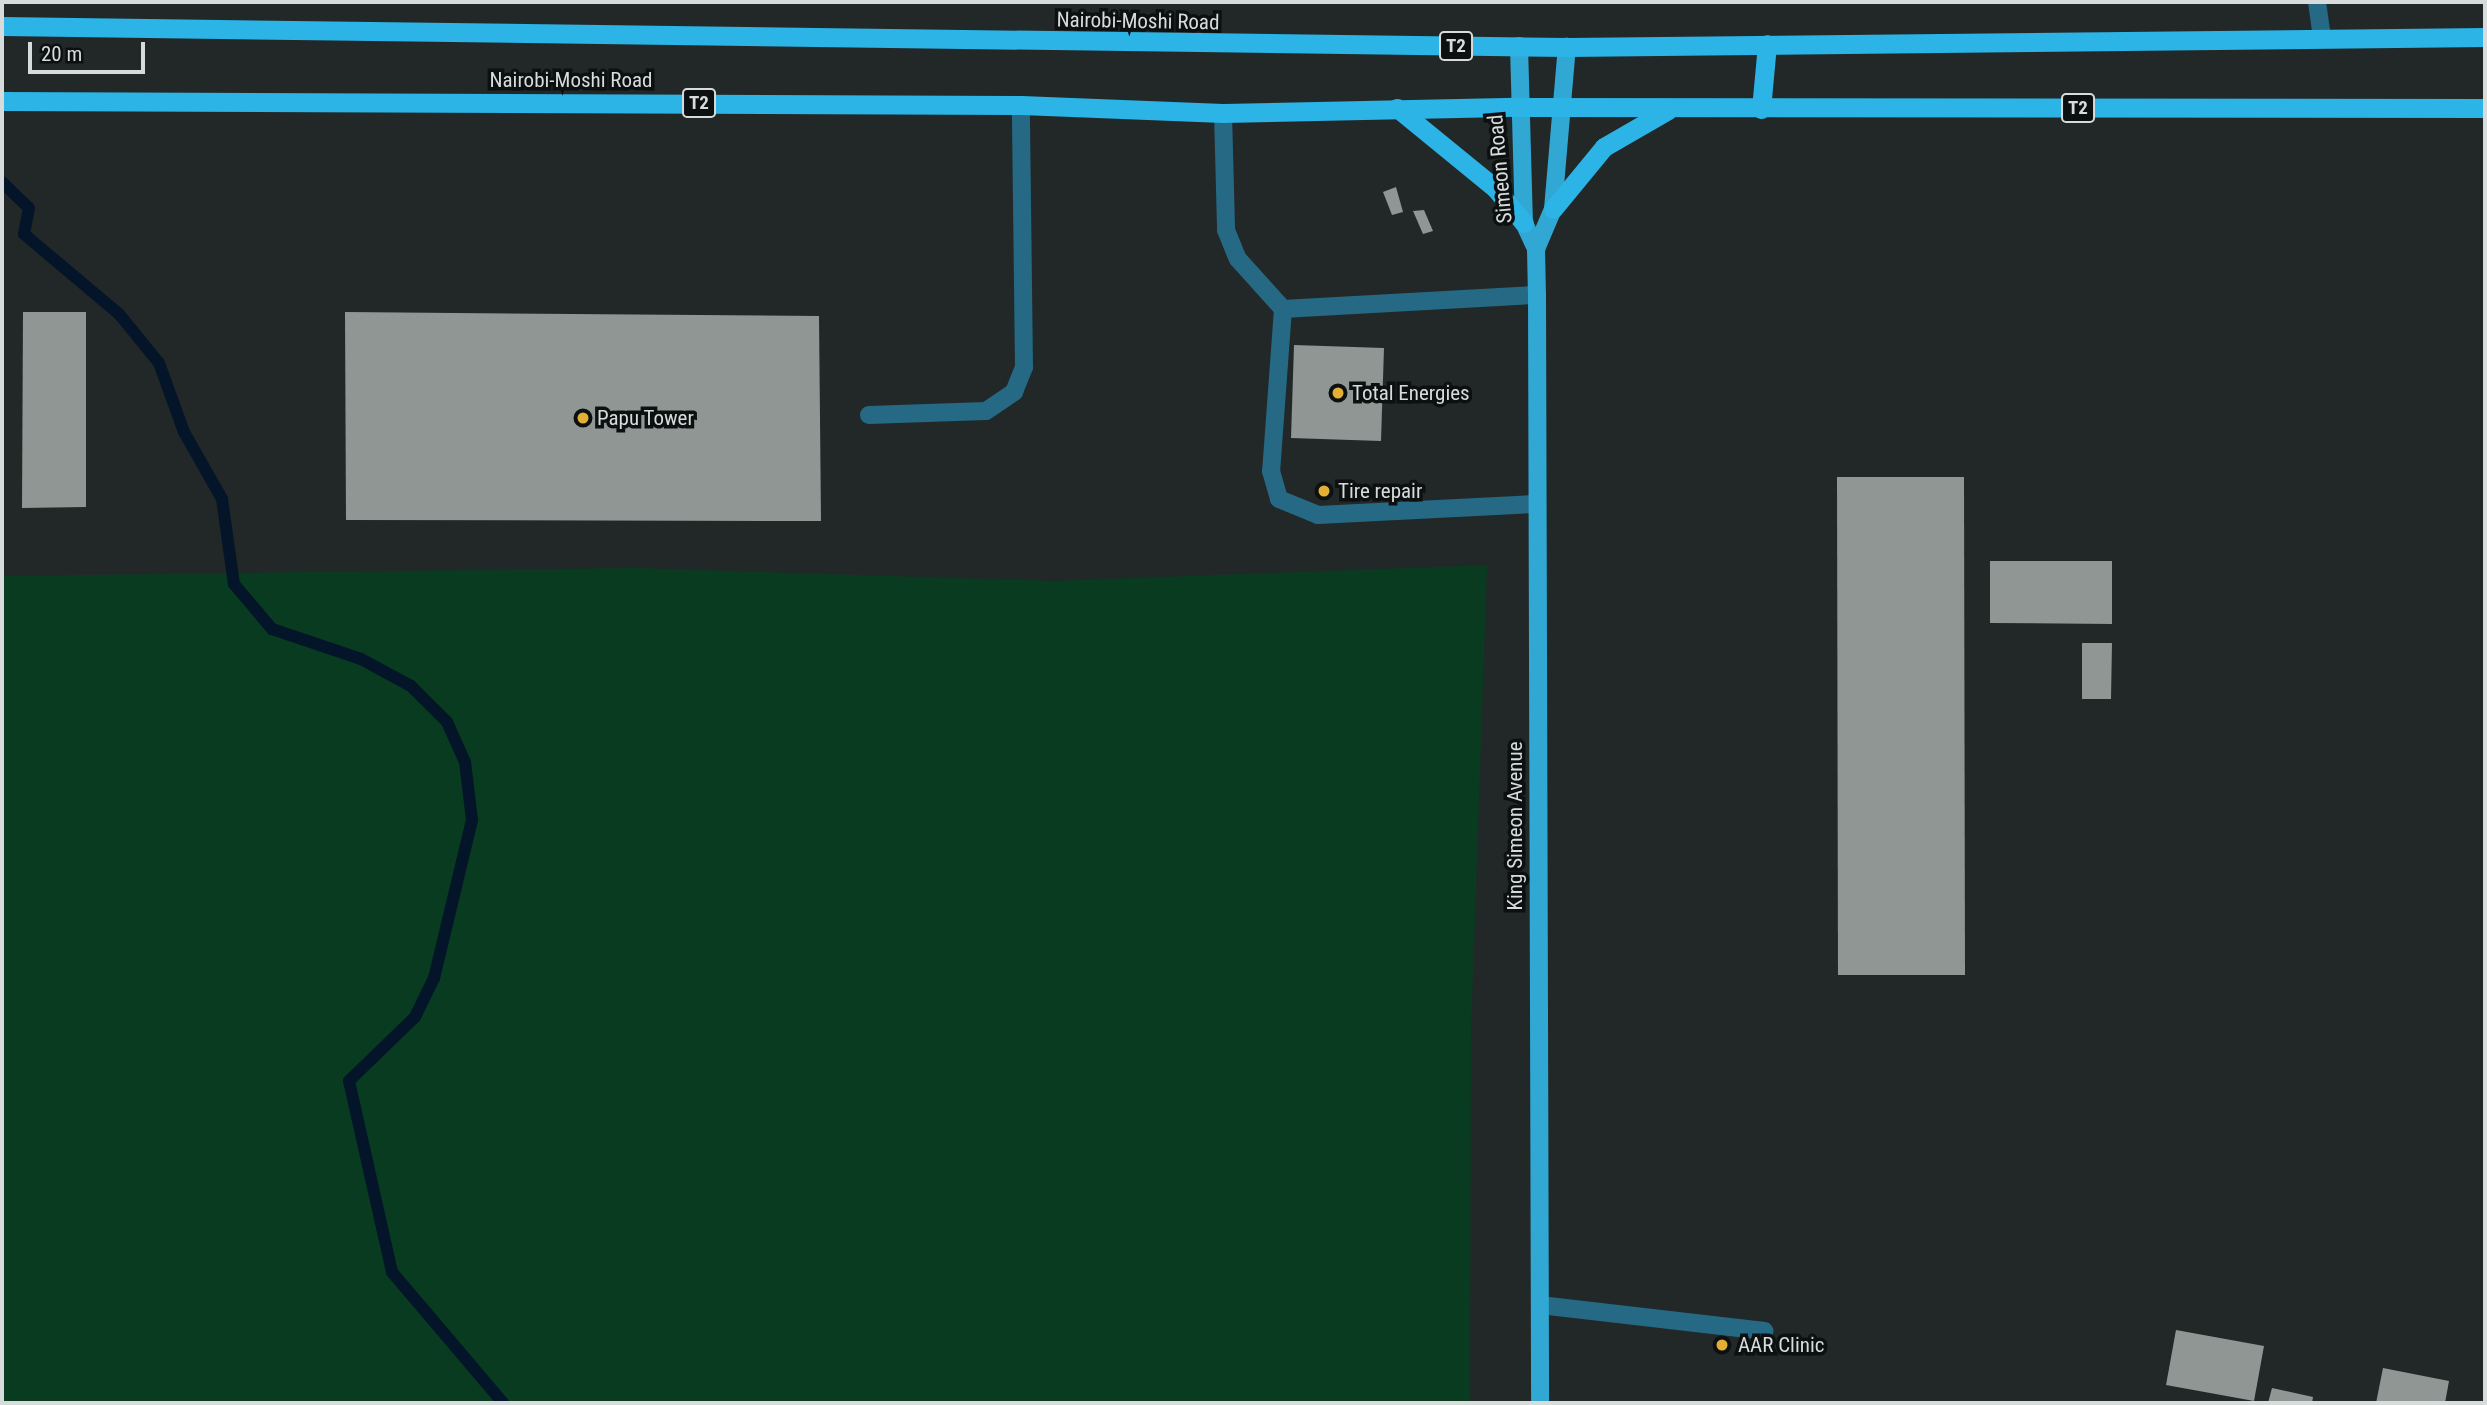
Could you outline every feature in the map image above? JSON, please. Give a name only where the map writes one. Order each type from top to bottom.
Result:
[{"type":"highway","name":"Nairobi-Moshi Road","points":[[2,26],[1519,46]]},
{"type":"highway","name":"T2","points":[[1519,46],[2485,37]]},
{"type":"highway","points":[[1761,109],[1768,44]]},
{"type":"highway","name":"Nairobi-Moshi Road","points":[[2,101],[1021,105],[1223,113],[1517,107]]},
{"type":"highway","name":"T2","points":[[1517,107],[2485,108]]},
{"type":"highway","points":[[1397,108],[1494,188],[1524,223]]},
{"type":"highway","points":[[1553,209],[1604,147],[1672,108]]},
{"type":"main road","name":"Simeon Road","points":[[1519,46],[1517,107],[1524,223],[1536,249]]},
{"type":"main road","name":"Simeon Road","points":[[1536,249],[1553,209],[1567,47]]},
{"type":"main road","name":"King Simeon Avenue","points":[[1536,249],[1540,1403]]},
{"type":"street","points":[[2316,2],[2322,38]]},
{"type":"street","points":[[869,415],[986,411],[1014,392],[1024,367],[1021,105]]},
{"type":"street","points":[[1223,113],[1226,230],[1238,259],[1283,309],[1271,471],[1279,499],[1318,515],[1536,504]]},
{"type":"street","points":[[1283,309],[1537,295]]},
{"type":"street","points":[[1540,1305],[1765,1331]]},
{"type":"green space","points":[[1487,565],[1471,1034],[1470,1403],[2,1403],[2,576],[636,568],[1054,581]]},
{"type":"building","points":[[1396,187],[1403,212],[1392,215],[1383,192]]},
{"type":"building","points":[[1424,210],[1433,231],[1423,234],[1413,211]]},
{"type":"building","points":[[23,312],[86,312],[86,507],[22,508]]},
{"type":"building","name":"Papu Tower","points":[[345,312],[819,316],[821,521],[346,520]]},
{"type":"building","name":"Total Energies","points":[[1294,345],[1384,348],[1381,441],[1291,438]]},
{"type":"building","points":[[1837,477],[1964,477],[1965,975],[1838,975]]},
{"type":"building","points":[[1990,561],[2112,561],[2112,624],[1990,623]]},
{"type":"building","points":[[2082,643],[2112,643],[2111,699],[2082,699]]},
{"type":"building","points":[[2176,1330],[2264,1346],[2254,1401],[2166,1385]]},
{"type":"building","points":[[2383,1368],[2449,1381],[2445,1403],[2376,1403]]},
{"type":"building","points":[[2272,1388],[2313,1397],[2312,1403],[2268,1403]]},
{"type":"waterway","points":[[2,182],[29,208],[24,234],[119,314],[159,363],[184,432],[222,499],[234,584],[272,629],[361,659],[411,686],[447,722],[465,762],[472,820],[434,978],[415,1017],[349,1081],[392,1272],[503,1403]]},
{"type":"place","name":"Total Energies","points":[[1338,393]]},
{"type":"place","name":"Papu Tower","points":[[583,418]]},
{"type":"place","name":"Tire repair","points":[[1324,491]]},
{"type":"place","name":"AAR Clinic","points":[[1722,1345]]}]
